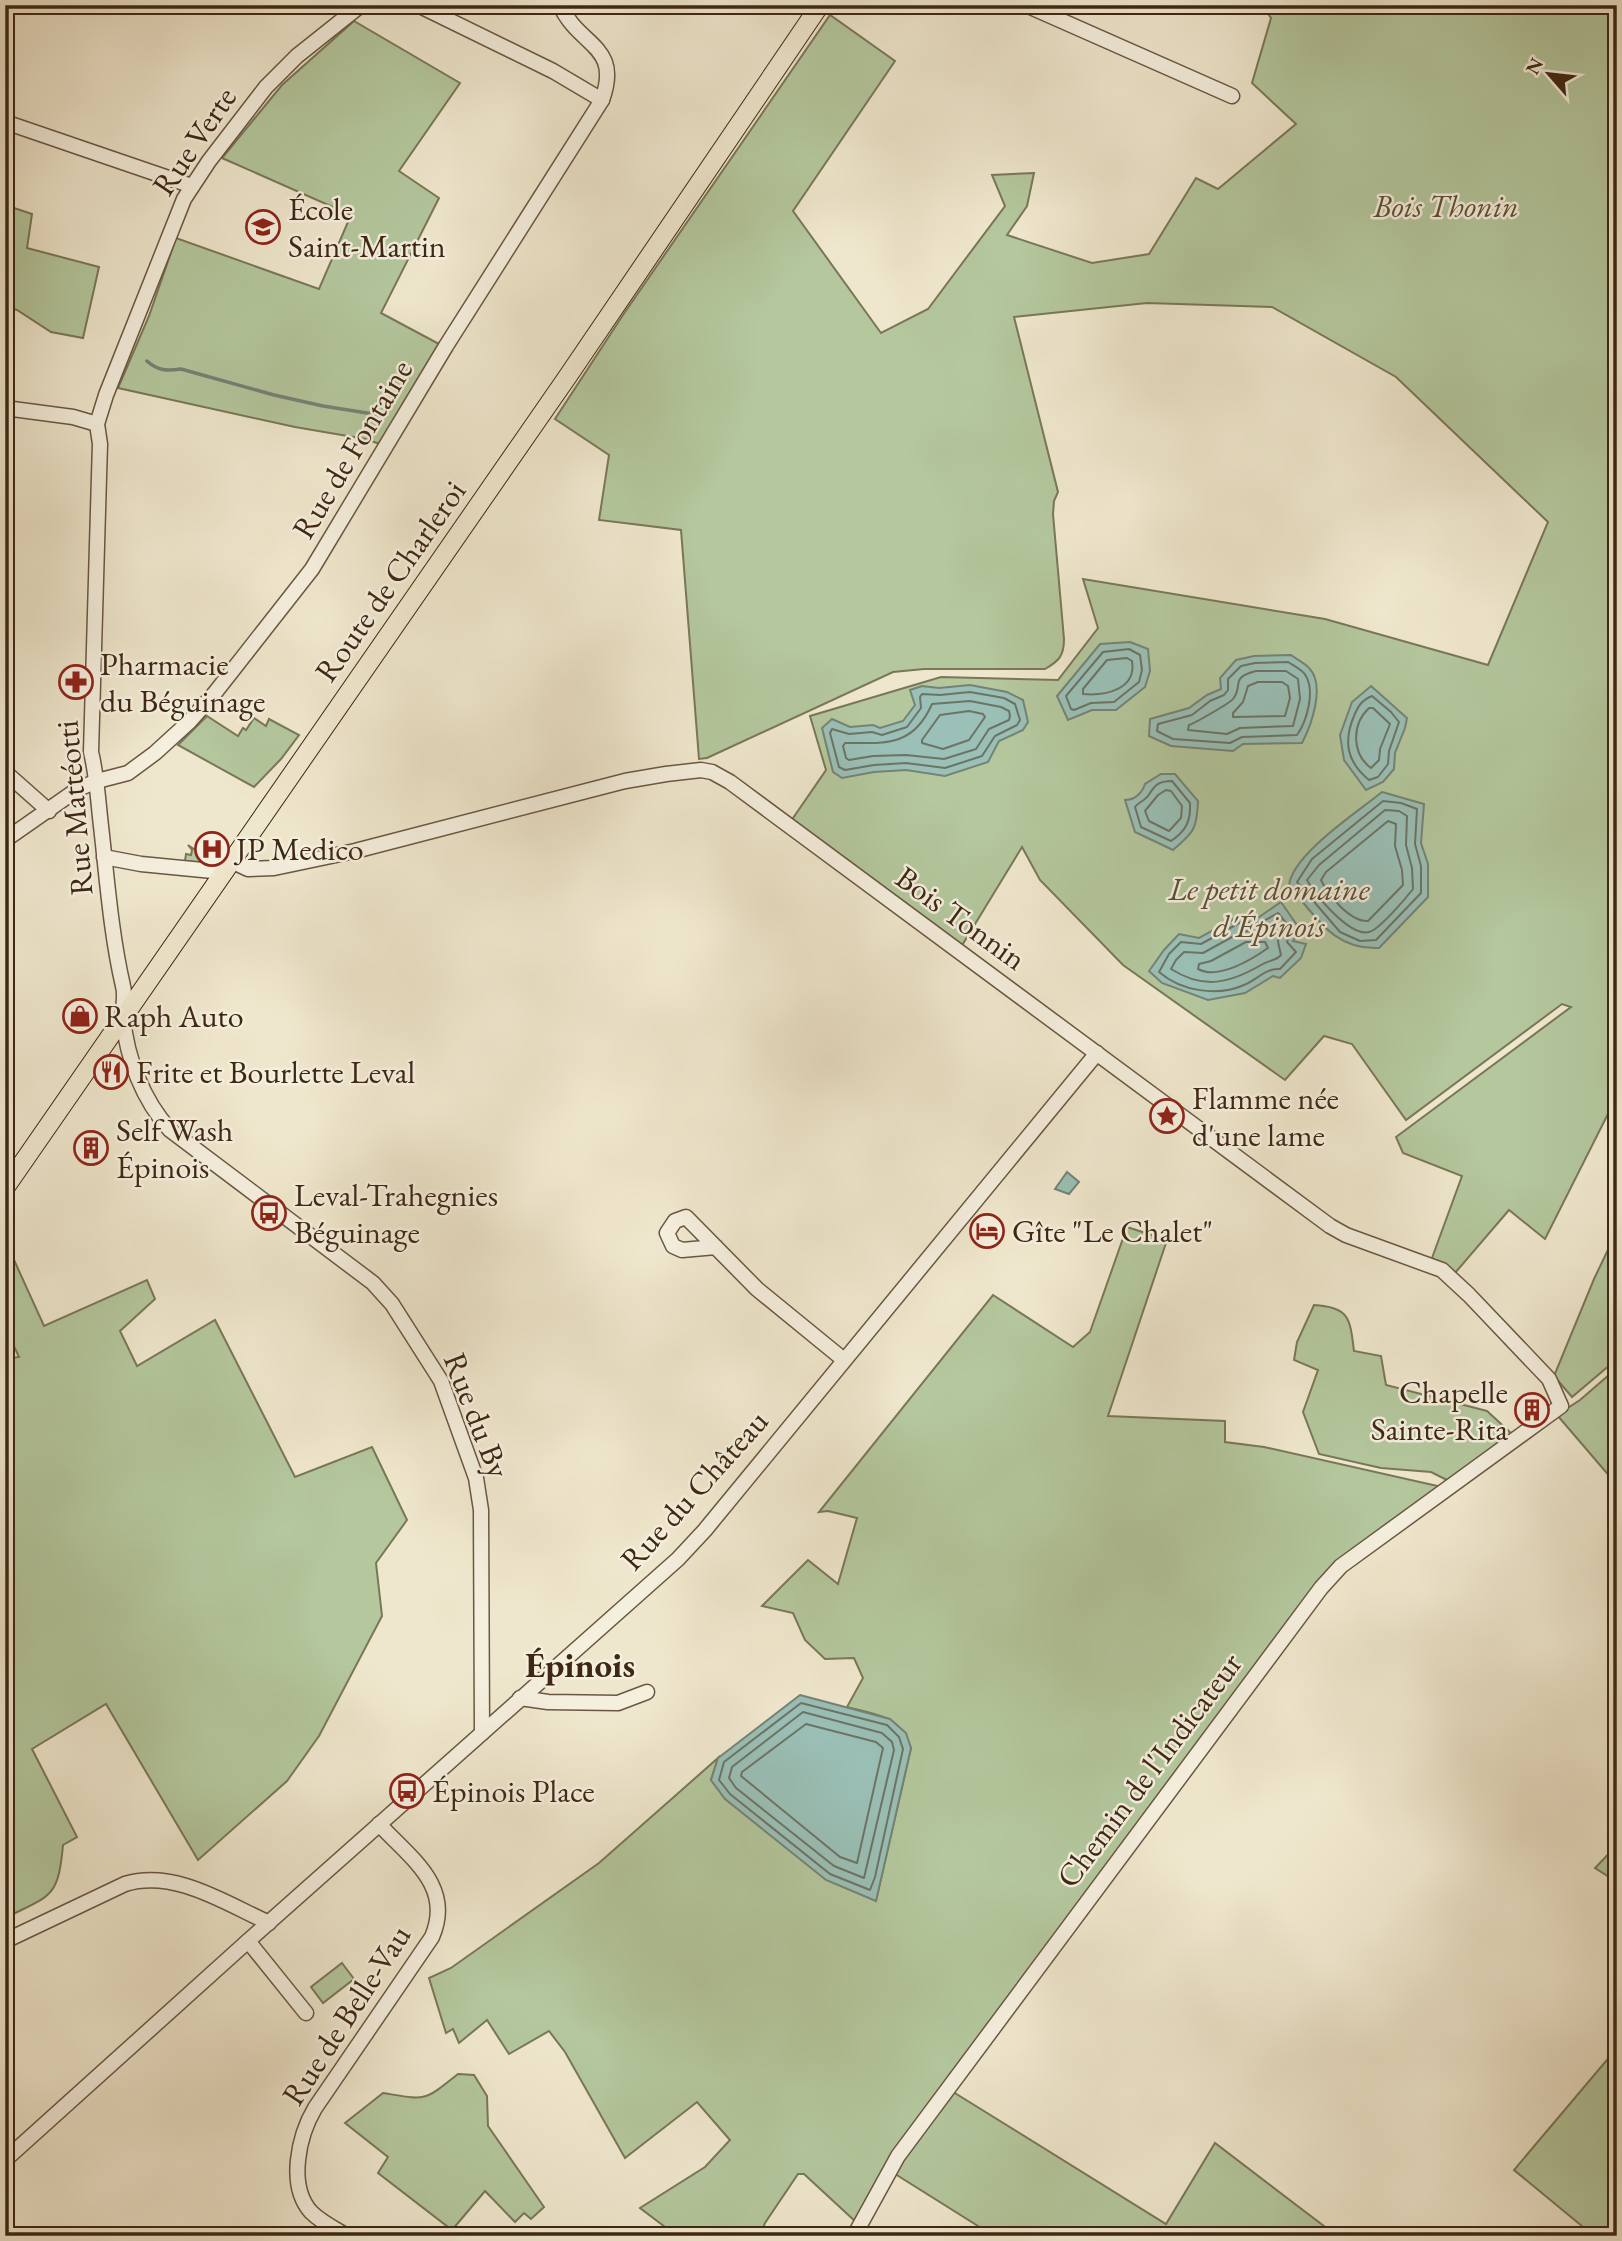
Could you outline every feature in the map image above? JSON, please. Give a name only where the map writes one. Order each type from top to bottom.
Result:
[{"type":"main road","name":"Route de Charleroi","points":[[5,1188],[568,376],[820,5]]},
{"type":"street","name":"Rue Verte","points":[[97,424],[170,229],[192,186],[266,87],[297,56],[361,5]]},
{"type":"street","points":[[418,5],[553,71],[602,100]]},
{"type":"street","name":"Rue de Fontaine","points":[[5,840],[78,789],[97,781],[119,777],[155,753],[189,722],[304,579],[446,346],[602,100],[608,79],[604,59],[565,15],[560,5]]},
{"type":"street","points":[[1026,5],[1232,96]]},
{"type":"street","points":[[5,122],[192,186]]},
{"type":"street","points":[[5,408],[73,417],[97,424]]},
{"type":"street","name":"Rue Mattéotti","points":[[97,424],[100,444],[91,752],[124,988],[123,1017]]},
{"type":"street","name":"Bois Tonnin","points":[[104,856],[141,864],[274,868],[355,851],[625,781],[696,770],[712,772],[730,782],[1330,1226],[1442,1270],[1469,1294],[1549,1379],[1561,1406]]},
{"type":"street","points":[[5,772],[49,811]]},
{"type":"street","name":"Rue du By","points":[[123,1017],[130,1052],[144,1096],[165,1125],[373,1283],[408,1327],[441,1381],[475,1478],[481,1510],[482,1733]]},
{"type":"street","name":"Rue du Château","points":[[482,1733],[678,1559],[1097,1053]]},
{"type":"street","points":[[716,1247],[757,1289],[844,1360]]},
{"type":"street","name":"Chemin de l'Indicateur","points":[[854,2236],[898,2156],[1321,1588],[1341,1566],[1561,1406]]},
{"type":"street","points":[[520,1698],[548,1702],[618,1703],[648,1692]]},
{"type":"street","points":[[5,2160],[482,1733]]},
{"type":"street","name":"Rue de Belle-Vau","points":[[347,2236],[322,2221],[306,2205],[298,2164],[303,2133],[315,2108],[432,1937],[439,1915],[436,1890],[432,1883],[379,1824]]},
{"type":"street","points":[[5,1941],[125,1884],[142,1880],[196,1889],[269,1923]]},
{"type":"street","points":[[248,1941],[306,2013]]},
{"type":"green space","points":[[1262,5],[1617,5],[1617,1096],[1545,1239],[1509,1210],[1455,1273],[1432,1258],[1462,1176],[1403,1153],[1396,1137],[1571,1007],[1562,1004],[1406,1120],[1352,1044],[1324,1036],[1285,1080],[1123,965],[1040,880],[1022,847],[961,947],[791,821],[826,770],[810,716],[941,677],[1058,680],[1098,628],[1083,579],[1325,619],[1488,665],[1548,522],[1396,377],[1272,307],[1147,303],[1014,317],[1058,492],[1053,514],[1064,639],[1060,657],[1045,669],[924,669],[893,672],[707,758],[699,759],[681,530],[599,520],[609,455],[555,419],[623,315],[830,15],[895,61],[793,211],[881,333],[928,309],[1005,206],[992,175],[1034,173],[1027,206],[1007,235],[1092,263],[1149,254],[1196,178],[1218,189],[1296,124],[1252,83],[1271,18]]},
{"type":"green space","points":[[354,21],[460,83],[399,171],[439,198],[381,313],[439,344],[380,444],[118,388],[149,316],[176,238],[319,289],[351,215],[222,158],[282,85]]},
{"type":"green space","points":[[5,205],[32,214],[27,248],[99,267],[83,338],[51,332],[17,310],[5,306]]},
{"type":"green space","points":[[207,716],[238,736],[254,718],[266,726],[269,719],[299,735],[254,787],[178,745]]},
{"type":"green space","points":[[188,845],[213,862],[212,864],[185,861],[186,854],[191,855],[192,850]]},
{"type":"green space","points":[[1127,1227],[1167,1240],[1108,1416],[1225,1421],[1225,1442],[1264,1447],[1442,1487],[1349,1556],[857,2223],[804,2174],[798,2174],[765,2223],[760,2236],[677,2236],[640,2208],[705,2167],[730,2140],[697,2102],[625,2158],[565,2052],[549,2031],[509,2054],[487,2020],[459,2043],[453,2029],[446,2033],[429,1978],[451,1968],[599,1863],[718,1758],[711,1780],[876,1900],[911,1748],[901,1729],[894,1723],[878,1715],[847,1707],[863,1678],[854,1658],[825,1659],[805,1640],[793,1613],[762,1606],[808,1560],[838,1584],[857,1518],[828,1511],[819,1512],[993,1295],[1073,1347],[1090,1332]]},
{"type":"green space","points":[[1617,1231],[1617,1359],[1572,1397],[1554,1376]]},
{"type":"green space","points":[[5,1240],[44,1326],[147,1280],[155,1299],[120,1331],[137,1366],[215,1320],[295,1477],[372,1447],[407,1520],[376,1563],[382,1616],[319,1736],[287,1781],[198,1860],[106,1704],[32,1749],[77,1837],[63,1845],[58,1876],[49,1893],[5,1918],[5,1485],[14,1481],[5,1462],[5,1359],[19,1357],[5,1327]]},
{"type":"green space","points":[[1314,1305],[1335,1309],[1346,1317],[1354,1351],[1381,1356],[1386,1385],[1487,1411],[1513,1435],[1449,1481],[1431,1472],[1381,1468],[1319,1454],[1303,1412],[1318,1370],[1294,1360],[1297,1342]]},
{"type":"green space","points":[[1617,1368],[1617,1485],[1557,1415],[1580,1400]]},
{"type":"green space","points":[[1617,1845],[1617,1882],[1595,1868]]},
{"type":"green space","points":[[342,1963],[354,1979],[323,2003],[311,1987]]},
{"type":"green space","points":[[1617,2048],[1617,2236],[1594,2236],[1514,2170]]},
{"type":"green space","points":[[458,2074],[474,2075],[487,2096],[488,2126],[544,2207],[531,2219],[524,2213],[515,2222],[485,2191],[452,2230],[378,2173],[388,2157],[345,2123],[383,2093],[424,2097]]},
{"type":"green space","points":[[950,2090],[1166,2224],[1215,2143],[1337,2236],[994,2236],[892,2172]]},
{"type":"water","points":[[1130,642],[1148,649],[1150,671],[1145,687],[1116,710],[1092,710],[1068,720],[1057,696],[1100,644]]},
{"type":"water","points":[[1291,655],[1309,668],[1316,684],[1313,716],[1302,743],[1243,744],[1233,751],[1171,746],[1149,736],[1150,719],[1189,708],[1221,689],[1220,678],[1236,660],[1254,656]]},
{"type":"water","points":[[970,685],[1007,692],[1023,700],[1028,722],[1023,730],[999,741],[988,762],[945,776],[906,770],[842,778],[833,772],[822,728],[832,719],[850,727],[873,725],[880,728],[903,721],[915,705],[910,690],[922,686],[939,688]]},
{"type":"water","points":[[1371,686],[1407,718],[1395,753],[1394,769],[1383,782],[1366,790],[1344,760],[1340,735],[1352,702]]},
{"type":"water","points":[[1161,774],[1175,774],[1198,801],[1193,829],[1173,850],[1135,832],[1125,800],[1138,795],[1145,784]]},
{"type":"water","points":[[1382,792],[1424,804],[1421,843],[1428,864],[1428,897],[1379,948],[1363,947],[1349,944],[1327,929],[1289,886],[1301,861],[1313,848]]},
{"type":"water","points":[[1281,902],[1299,928],[1293,941],[1306,944],[1301,958],[1280,978],[1273,976],[1245,993],[1208,1000],[1162,983],[1149,971],[1179,934],[1199,938],[1241,915],[1259,917]]},
{"type":"water","points":[[1067,1172],[1079,1182],[1069,1194],[1055,1189]]},
{"type":"water","points":[[800,1695],[890,1719],[906,1733],[911,1748],[876,1901],[826,1880],[725,1799],[711,1780],[718,1758]]},
{"type":"waterway","points":[[147,361],[163,370],[181,369],[274,395],[386,416]]},
{"type":"place","name":"École Saint-Martin","points":[[263,227]]},
{"type":"place","name":"Pharmacie du Béguinage","points":[[76,682]]},
{"type":"place","name":"JP Medico","points":[[212,849]]},
{"type":"place","name":"Raph Auto","points":[[80,1016]]},
{"type":"place","name":"Frite et Bourlette Leval","points":[[111,1072]]},
{"type":"place","name":"Flamme née d'une lame","points":[[1167,1116]]},
{"type":"place","name":"Self Wash Épinois","points":[[91,1148]]},
{"type":"place","name":"Leval-Trahegnies Béguinage","points":[[269,1213]]},
{"type":"place","name":"Gîte \"Le Chalet\"","points":[[987,1231]]},
{"type":"place","name":"Chapelle Sainte-Rita","points":[[1532,1410]]},
{"type":"place","name":"Épinois Place","points":[[407,1791]]},
{"type":"district","name":"Épinois","points":[[580,1665]]},
{"type":"park label","name":"Bois Thonin","points":[[1446,206]]},
{"type":"park label","name":"Le petit domaine d'Épinois","points":[[1269,908]]}]
